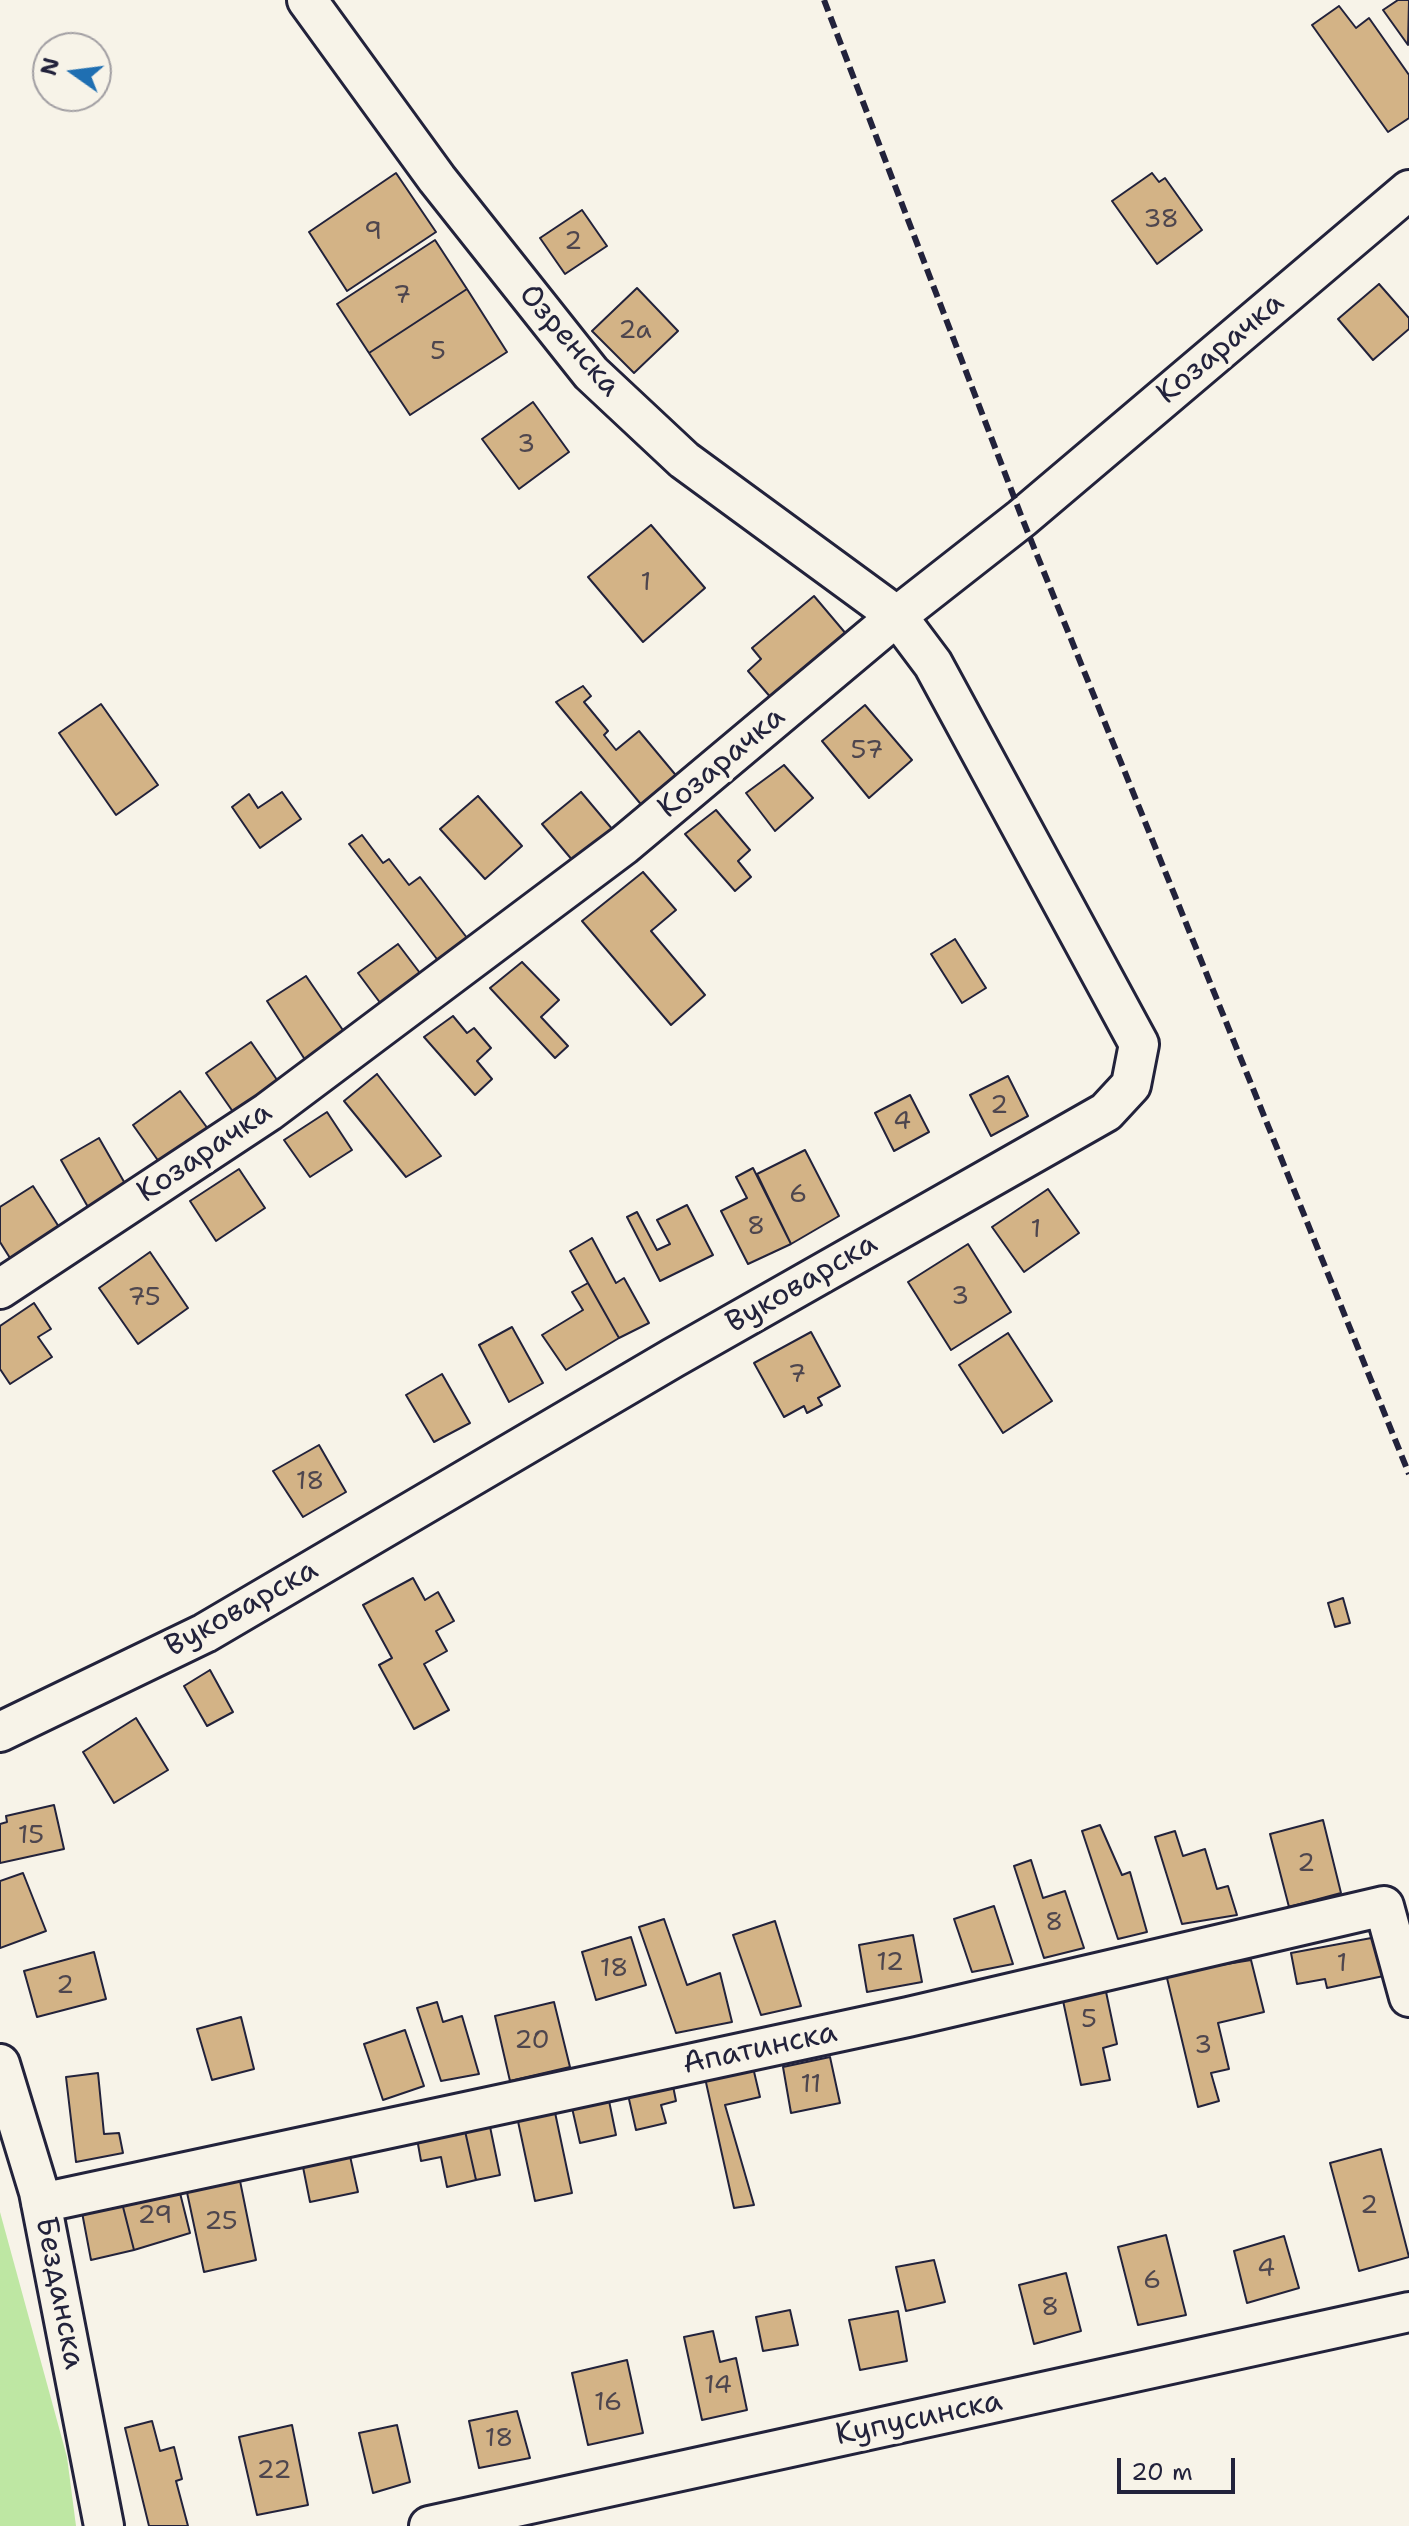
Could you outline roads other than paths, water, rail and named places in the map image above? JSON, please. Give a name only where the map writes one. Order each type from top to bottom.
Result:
[{"type":"street","name":"Озренска","points":[[307,0],[437,179],[591,373],[684,460],[897,616]]},
{"type":"street","name":"Козарачка","points":[[0,1289],[268,1112],[624,845],[897,616],[1022,518],[1409,190]]},
{"type":"street","name":"Вуковарска","points":[[0,1732],[205,1633],[686,1350],[1106,1112],[1131,1085],[1139,1044],[933,664],[897,616]]},
{"type":"street","name":"Апатинска","points":[[41,2203],[908,2017],[1384,1906],[1409,1997]]},
{"type":"street","name":"Безданска","points":[[0,2064],[41,2203],[104,2526]]},
{"type":"street","name":"Купусинска","points":[[429,2526],[1409,2312]]},
{"type":"railway","points":[[824,0],[1022,518],[1409,1474]]}]
